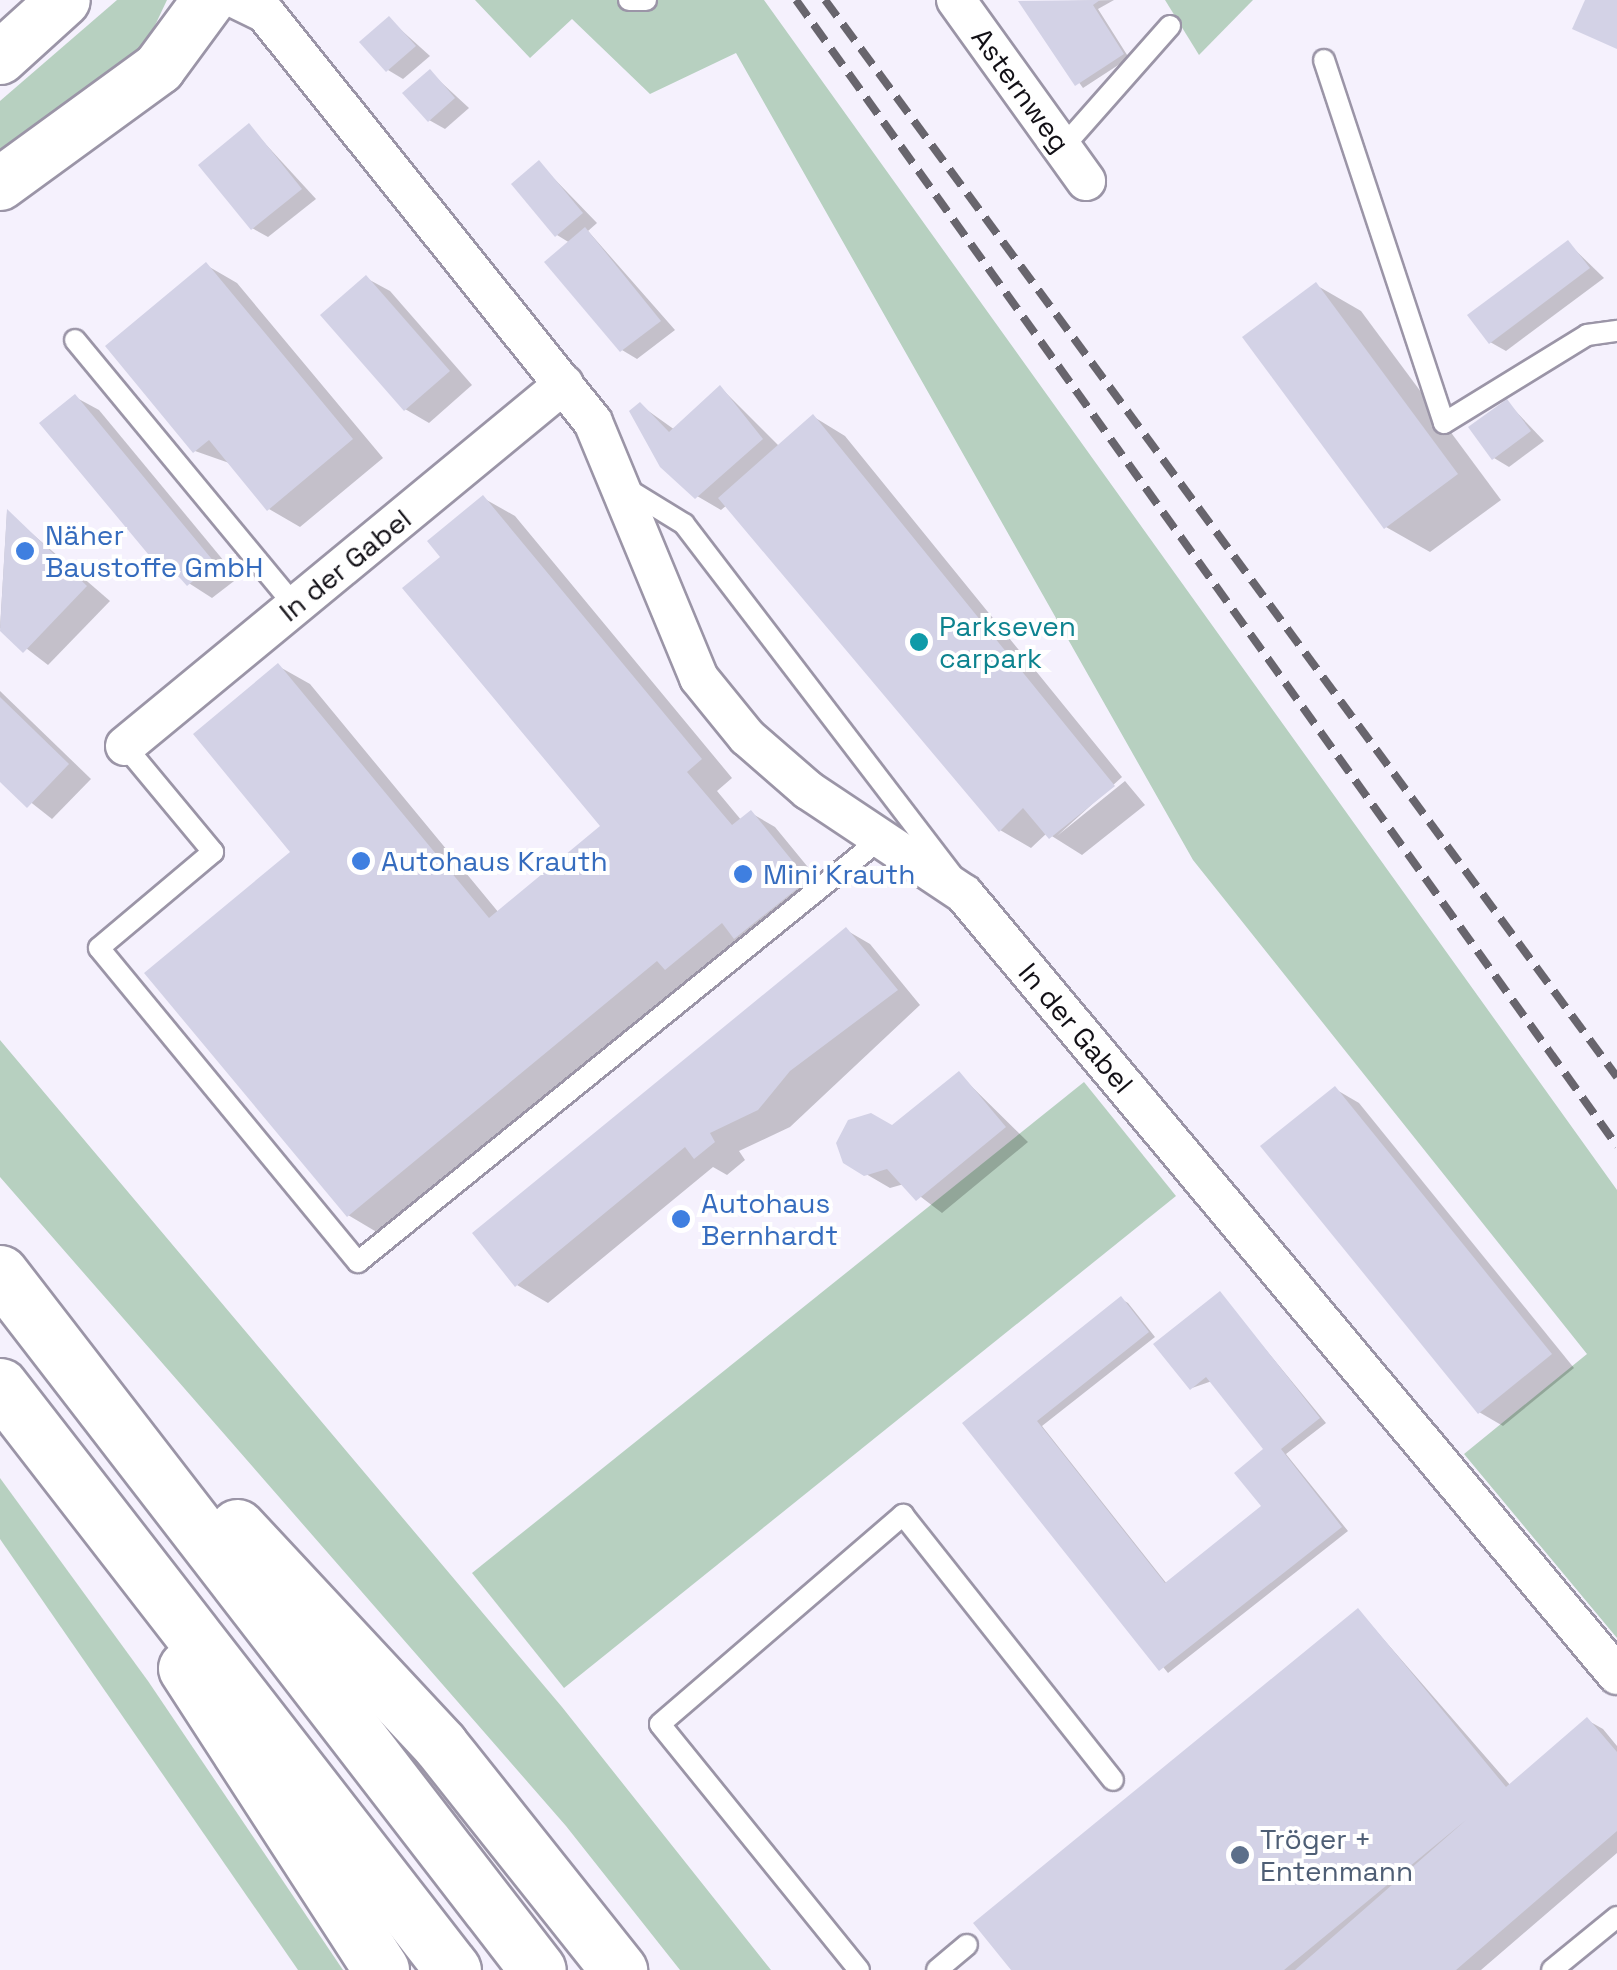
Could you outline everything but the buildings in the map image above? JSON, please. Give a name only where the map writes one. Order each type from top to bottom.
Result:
[{"type":"highway","points":[[0,1273],[96,1389],[538,1970]]},
{"type":"highway","points":[[0,1386],[169,1597],[453,1970]]},
{"type":"highway","points":[[96,1389],[319,1606],[618,1970]]},
{"type":"highway","points":[[169,1597],[189,1680],[381,1970]]},
{"type":"main road","points":[[0,58],[64,0]]},
{"type":"main road","points":[[0,184],[158,68],[209,0]]},
{"type":"street","name":"Asternweg","points":[[956,0],[1086,181]]},
{"type":"street","name":"In der Gabel","points":[[259,4],[564,384],[627,489],[700,678],[808,790],[886,834],[964,894],[1617,1675]]},
{"type":"street","name":"In der Gabel","points":[[125,746],[564,384]]},
{"type":"lane","points":[[629,0],[646,0]]},
{"type":"lane","points":[[1062,148],[1170,26]]},
{"type":"lane","points":[[1324,60],[1444,424],[1587,335],[1617,330]]},
{"type":"lane","points":[[75,340],[295,606]]},
{"type":"lane","points":[[627,489],[684,524],[954,866],[964,894]]},
{"type":"lane","points":[[125,746],[213,852],[99,948],[358,1262],[886,834]]},
{"type":"lane","points":[[859,1970],[660,1724],[903,1516],[1113,1780]]},
{"type":"lane","points":[[1552,1970],[1617,1917]]},
{"type":"lane","points":[[937,1970],[966,1946]]},
{"type":"green space","points":[[117,0],[167,0],[141,55],[0,152],[0,101]]},
{"type":"green space","points":[[475,0],[764,0],[1617,1190],[1617,1638],[1464,1454],[1587,1354],[1193,860],[736,53],[650,94],[572,19],[530,58]]},
{"type":"green space","points":[[1165,0],[1253,0],[1199,55]]},
{"type":"green space","points":[[0,1040],[562,1707],[771,1970],[680,1970],[566,1826],[0,1177]]},
{"type":"green space","points":[[1084,1082],[1176,1196],[564,1688],[472,1573]]},
{"type":"green space","points":[[0,1478],[148,1681],[343,1970],[298,1970],[0,1539]]},
{"type":"railway","points":[[796,0],[1617,1146]]},
{"type":"railway","points":[[825,0],[1617,1077]]},
{"type":"place","name":"Näher Baustoffe GmbH","points":[[25,551]]},
{"type":"place","name":"Parkseven carpark","points":[[919,642]]},
{"type":"place","name":"Autohaus Krauth","points":[[361,861]]},
{"type":"place","name":"Mini Krauth","points":[[743,874]]},
{"type":"place","name":"Autohaus Bernhardt","points":[[681,1219]]},
{"type":"place","name":"Tröger + Entenmann","points":[[1240,1855]]}]
